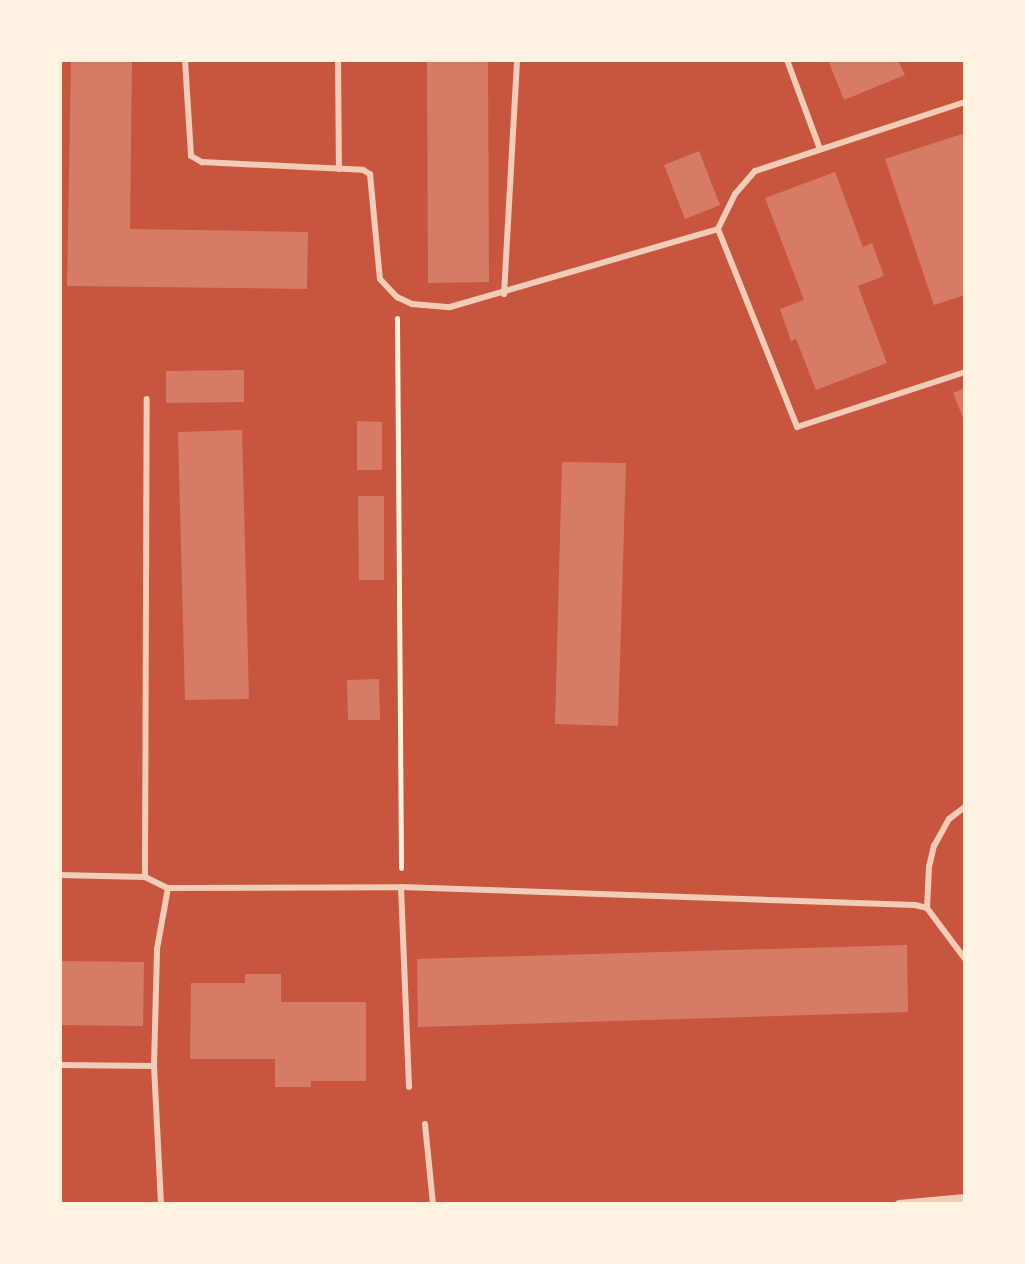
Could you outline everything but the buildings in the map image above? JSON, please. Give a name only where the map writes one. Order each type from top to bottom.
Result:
[{"type":"street","points":[[899,1204],[965,1198]]},
{"type":"lane","points":[[185,60],[191,156],[202,162],[339,169],[370,174],[375,258],[380,279],[397,297],[427,308],[450,307],[504,294],[718,229],[735,194],[755,171],[965,102]]},
{"type":"lane","points":[[338,60],[339,169]]},
{"type":"lane","points":[[504,294],[517,60]]},
{"type":"lane","points":[[787,60],[820,149]]},
{"type":"lane","points":[[718,229],[797,427],[965,372]]},
{"type":"lane","points":[[145,877],[147,399]]},
{"type":"lane","points":[[927,908],[929,867],[934,846],[949,819],[965,807]]},
{"type":"lane","points":[[60,875],[145,877],[168,888],[401,887],[915,905],[927,908],[965,959]]},
{"type":"lane","points":[[401,887],[409,1087]]},
{"type":"lane","points":[[161,1204],[154,1066],[157,949],[168,888]]},
{"type":"lane","points":[[60,1065],[154,1066]]},
{"type":"lane","points":[[425,1124],[433,1204]]},
{"type":"path","points":[[397,297],[401,887]]}]
